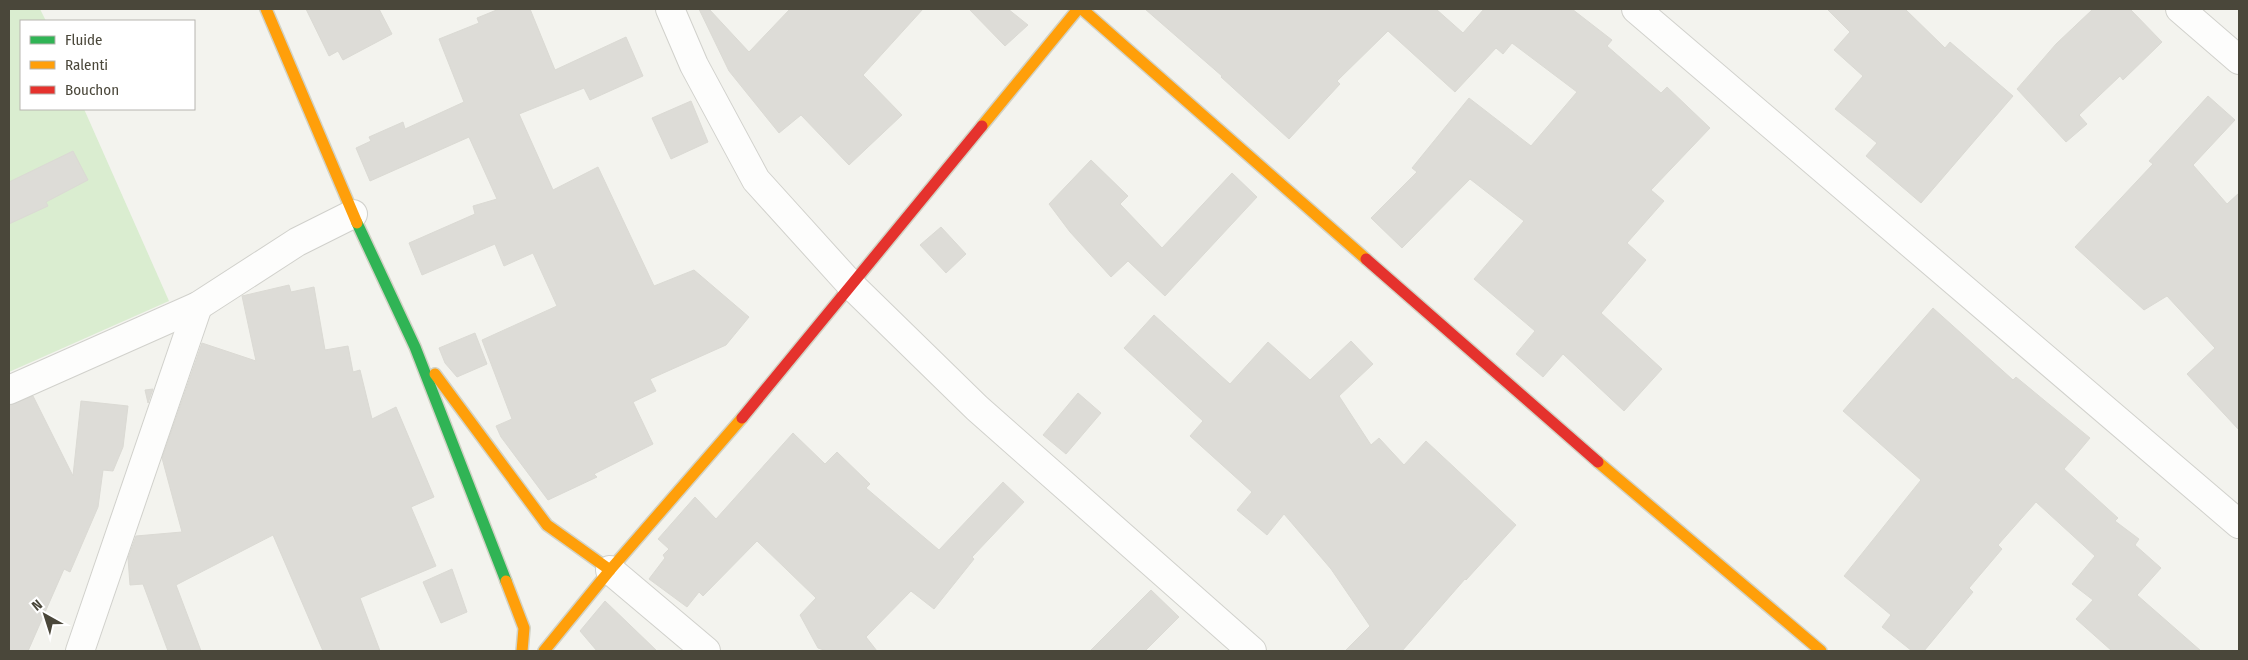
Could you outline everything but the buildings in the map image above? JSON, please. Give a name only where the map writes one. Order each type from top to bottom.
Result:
[{"type":"street","points":[[266,9],[353,214],[415,347],[524,628],[522,651]]},
{"type":"street","points":[[670,9],[698,73],[756,180],[851,286],[976,408],[1252,651]]},
{"type":"street","points":[[544,651],[610,570],[732,431],[1078,9]]},
{"type":"street","points":[[1082,9],[1596,459],[1821,651]]},
{"type":"street","points":[[1636,9],[2239,524]]},
{"type":"street","points":[[2180,9],[2239,60]]},
{"type":"street","points":[[9,390],[198,306],[297,242],[353,214]]},
{"type":"street","points":[[80,651],[198,306]]},
{"type":"street","points":[[415,347],[547,525],[610,570],[706,651]]},
{"type":"green space","points":[[9,9],[40,9],[46,20],[20,20],[20,110],[84,110],[169,301],[9,372]]},
{"type":"traffic: fast","points":[[357,223],[415,347],[506,581]]},
{"type":"traffic: slow","points":[[266,9],[357,223]]},
{"type":"traffic: slow","points":[[982,126],[1078,9]]},
{"type":"traffic: slow","points":[[1082,9],[1366,259]]},
{"type":"traffic: slow","points":[[435,374],[547,525],[610,570]]},
{"type":"traffic: slow","points":[[544,651],[610,570],[742,418]]},
{"type":"traffic: slow","points":[[1598,462],[1821,651]]},
{"type":"traffic: slow","points":[[506,581],[524,628],[522,651]]},
{"type":"traffic: jam","points":[[742,418],[982,126]]},
{"type":"traffic: jam","points":[[1366,259],[1598,462]]}]
